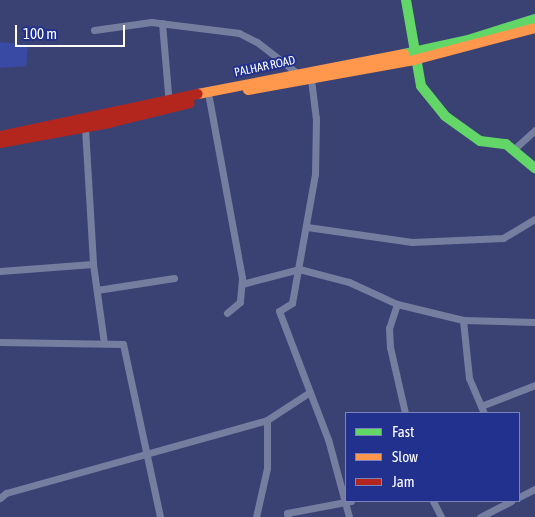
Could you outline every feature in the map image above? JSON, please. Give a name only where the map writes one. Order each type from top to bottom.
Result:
[{"type":"main road","points":[[406,0],[414,56],[421,86],[445,116],[480,141],[506,144],[535,168]]},
{"type":"main road","name":"PALHAR ROAD","points":[[0,144],[84,128],[169,104],[297,73],[414,56],[535,19]]},
{"type":"main road","name":"PALHAR ROAD","points":[[0,136],[311,78],[535,28]]},
{"type":"street","points":[[94,30],[140,22],[239,33],[257,42],[297,73]]},
{"type":"street","points":[[162,23],[169,104]]},
{"type":"street","points":[[311,78],[316,118],[315,174],[292,303],[279,311],[345,489]]},
{"type":"street","points":[[209,98],[242,284],[240,302],[227,313]]},
{"type":"street","points":[[84,128],[93,264],[104,343]]},
{"type":"street","points":[[513,150],[535,130]]},
{"type":"street","points":[[307,227],[412,242],[503,238],[535,219]]},
{"type":"street","points":[[0,271],[93,264]]},
{"type":"street","points":[[242,284],[299,269],[349,282],[397,304],[463,320],[535,322]]},
{"type":"street","points":[[97,290],[174,278]]},
{"type":"street","points":[[397,304],[389,328],[390,347],[405,412]]},
{"type":"street","points":[[463,320],[469,378],[483,410],[535,385]]},
{"type":"street","points":[[0,342],[123,344],[160,517]]},
{"type":"street","points":[[0,498],[6,493],[267,420],[310,392]]},
{"type":"street","points":[[256,517],[267,468],[267,420]]},
{"type":"street","points":[[520,496],[535,489]]},
{"type":"street","points":[[288,517],[287,513],[345,502]]},
{"type":"street","points":[[349,502],[349,517]]},
{"type":"street","points":[[434,502],[441,517]]},
{"type":"street","points":[[480,517],[509,502]]},
{"type":"shaded area","points":[[0,42],[28,45],[26,66],[0,68]]},
{"type":"traffic: fast","points":[[406,0],[421,86],[445,116],[480,141],[506,144],[535,168]]},
{"type":"traffic: fast","points":[[404,54],[468,40],[535,19]]},
{"type":"traffic: slow","points":[[248,90],[414,60],[535,28]]},
{"type":"traffic: slow","points":[[198,94],[404,54]]},
{"type":"traffic: jam","points":[[0,136],[198,94]]},
{"type":"traffic: jam","points":[[0,143],[109,123],[190,103]]}]
